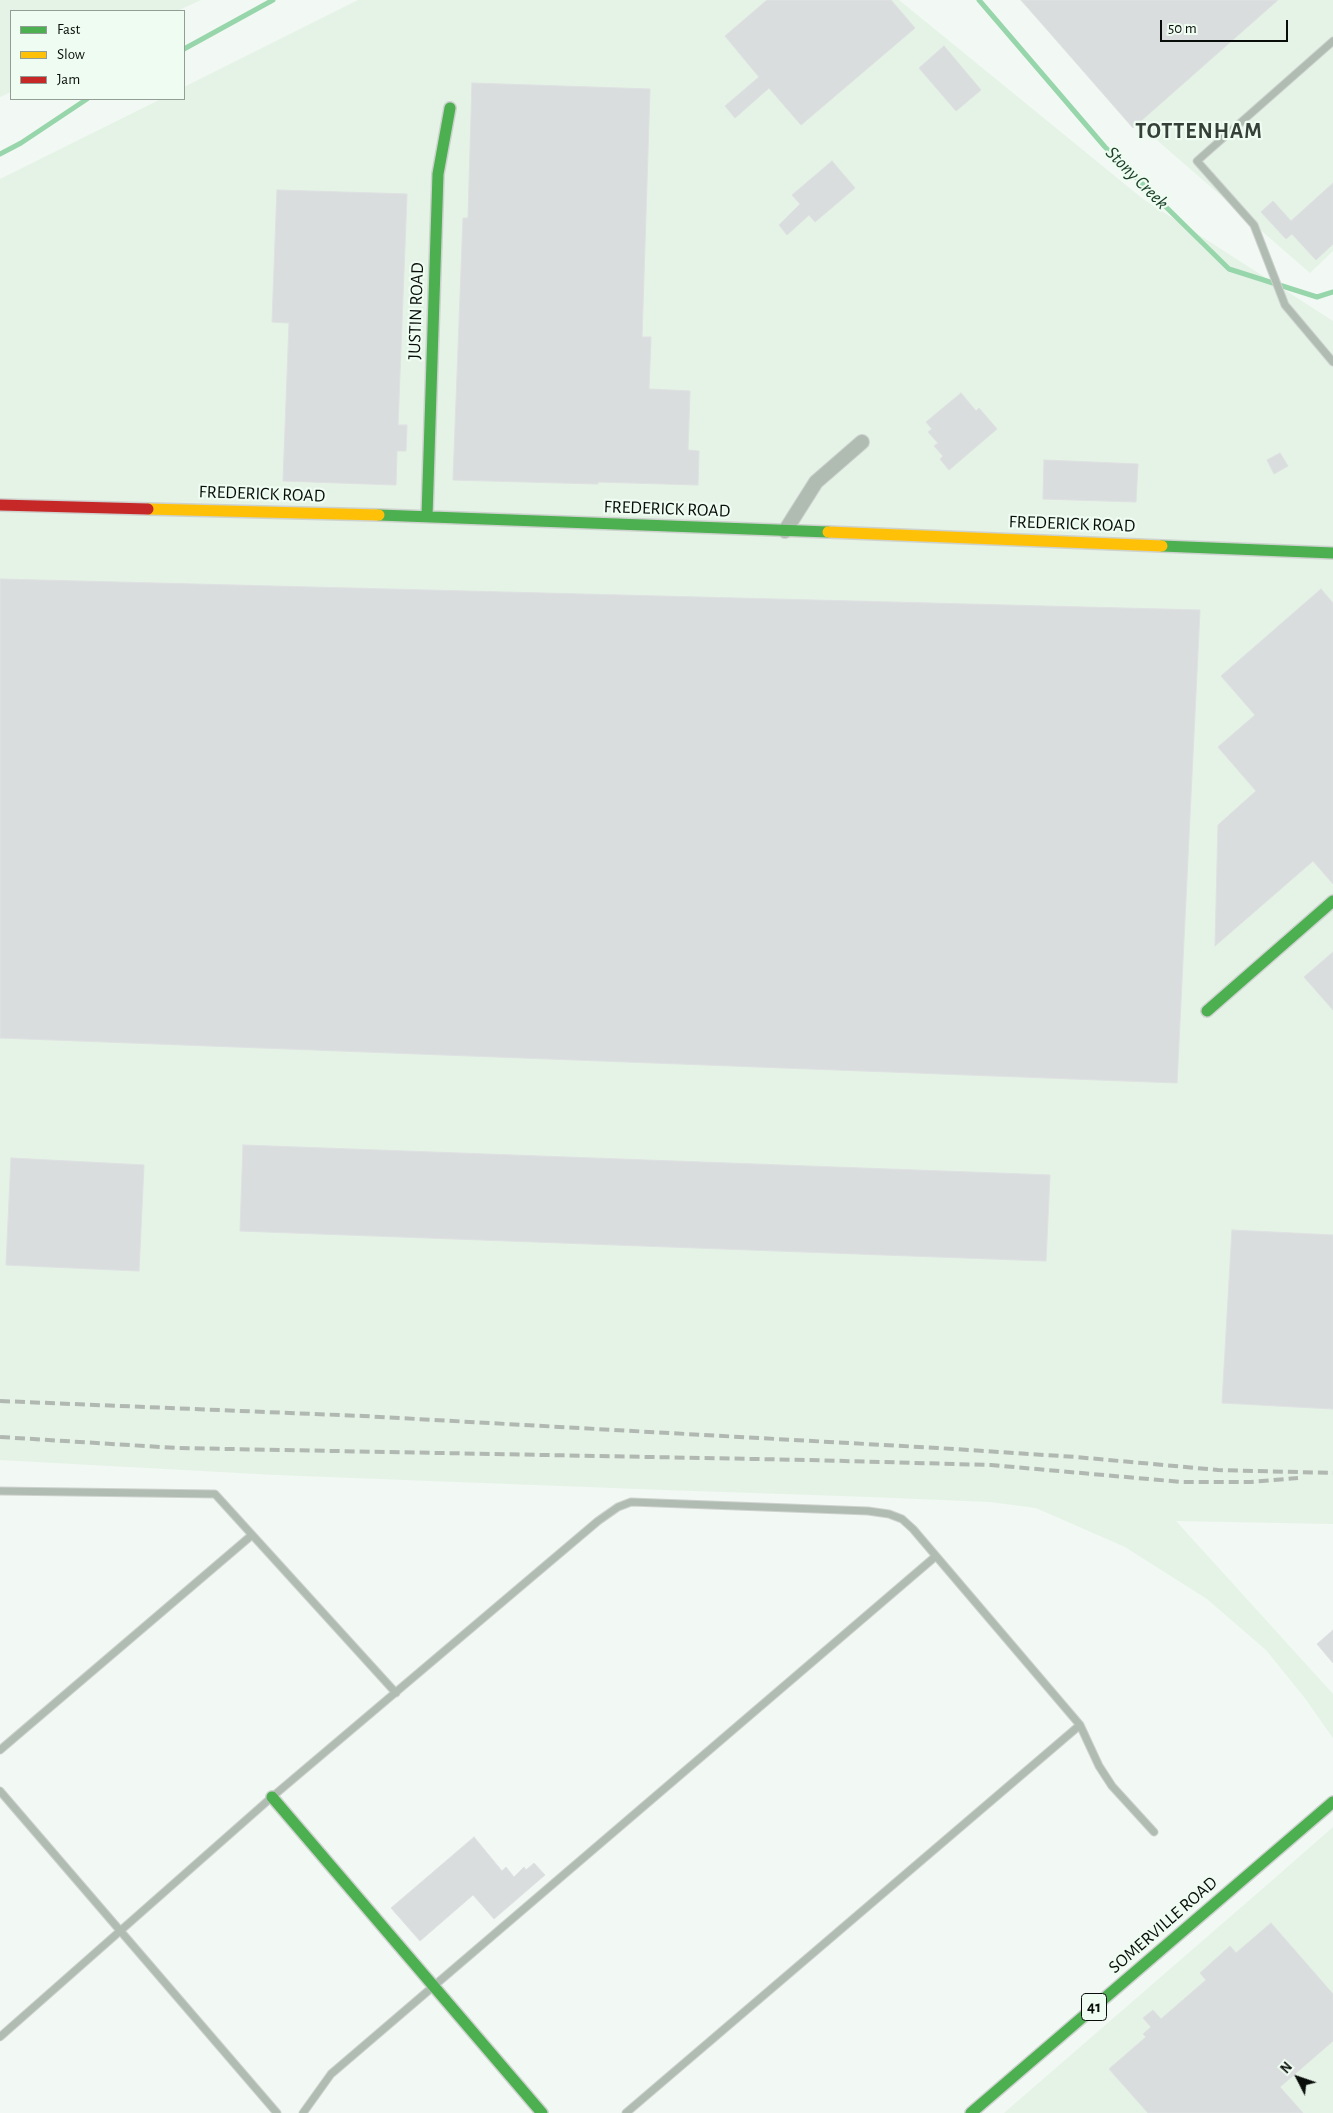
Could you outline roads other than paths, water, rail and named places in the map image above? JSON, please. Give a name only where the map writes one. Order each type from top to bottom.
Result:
[{"type":"street","name":"JUSTIN ROAD","points":[[427,516],[438,174],[450,108]]},
{"type":"street","points":[[784,531],[816,482],[862,442]]},
{"type":"street","name":"FREDERICK ROAD","points":[[0,505],[427,516],[1333,553]]},
{"type":"street","points":[[1207,1011],[1333,901]]},
{"type":"street","points":[[272,1797],[542,2113]]},
{"type":"street","name":"SOMERVILLE ROAD","points":[[971,2113],[1333,1802]]},
{"type":"lane","points":[[1333,41],[1197,160],[1254,225],[1285,305],[1333,362]]},
{"type":"lane","points":[[0,1491],[215,1494],[396,1693]]},
{"type":"lane","points":[[0,2037],[272,1797],[598,1521],[618,1507],[632,1502],[868,1511],[889,1514],[902,1519],[913,1529],[1080,1725],[1099,1766],[1112,1786],[1154,1832]]},
{"type":"lane","points":[[0,1750],[252,1535]]},
{"type":"lane","points":[[303,2113],[331,2074],[936,1556]]},
{"type":"lane","points":[[626,2113],[1080,1725]]},
{"type":"lane","points":[[0,1791],[277,2113]]},
{"type":"waterway","name":"Stony Creek","points":[[185,48],[273,0]]},
{"type":"waterway","name":"Stony Creek","points":[[979,0],[1105,147],[1229,269],[1317,297],[1333,292]]},
{"type":"waterway","name":"Stony Creek","points":[[0,154],[21,143],[86,100]]},
{"type":"railway","points":[[0,1401],[363,1416],[938,1448],[1076,1457],[1218,1470],[1333,1473]]},
{"type":"railway","points":[[0,1437],[177,1448],[991,1465],[1182,1482],[1251,1482],[1298,1478]]},
{"type":"district","name":"TOTTENHAM","points":[[1199,131]]}]
